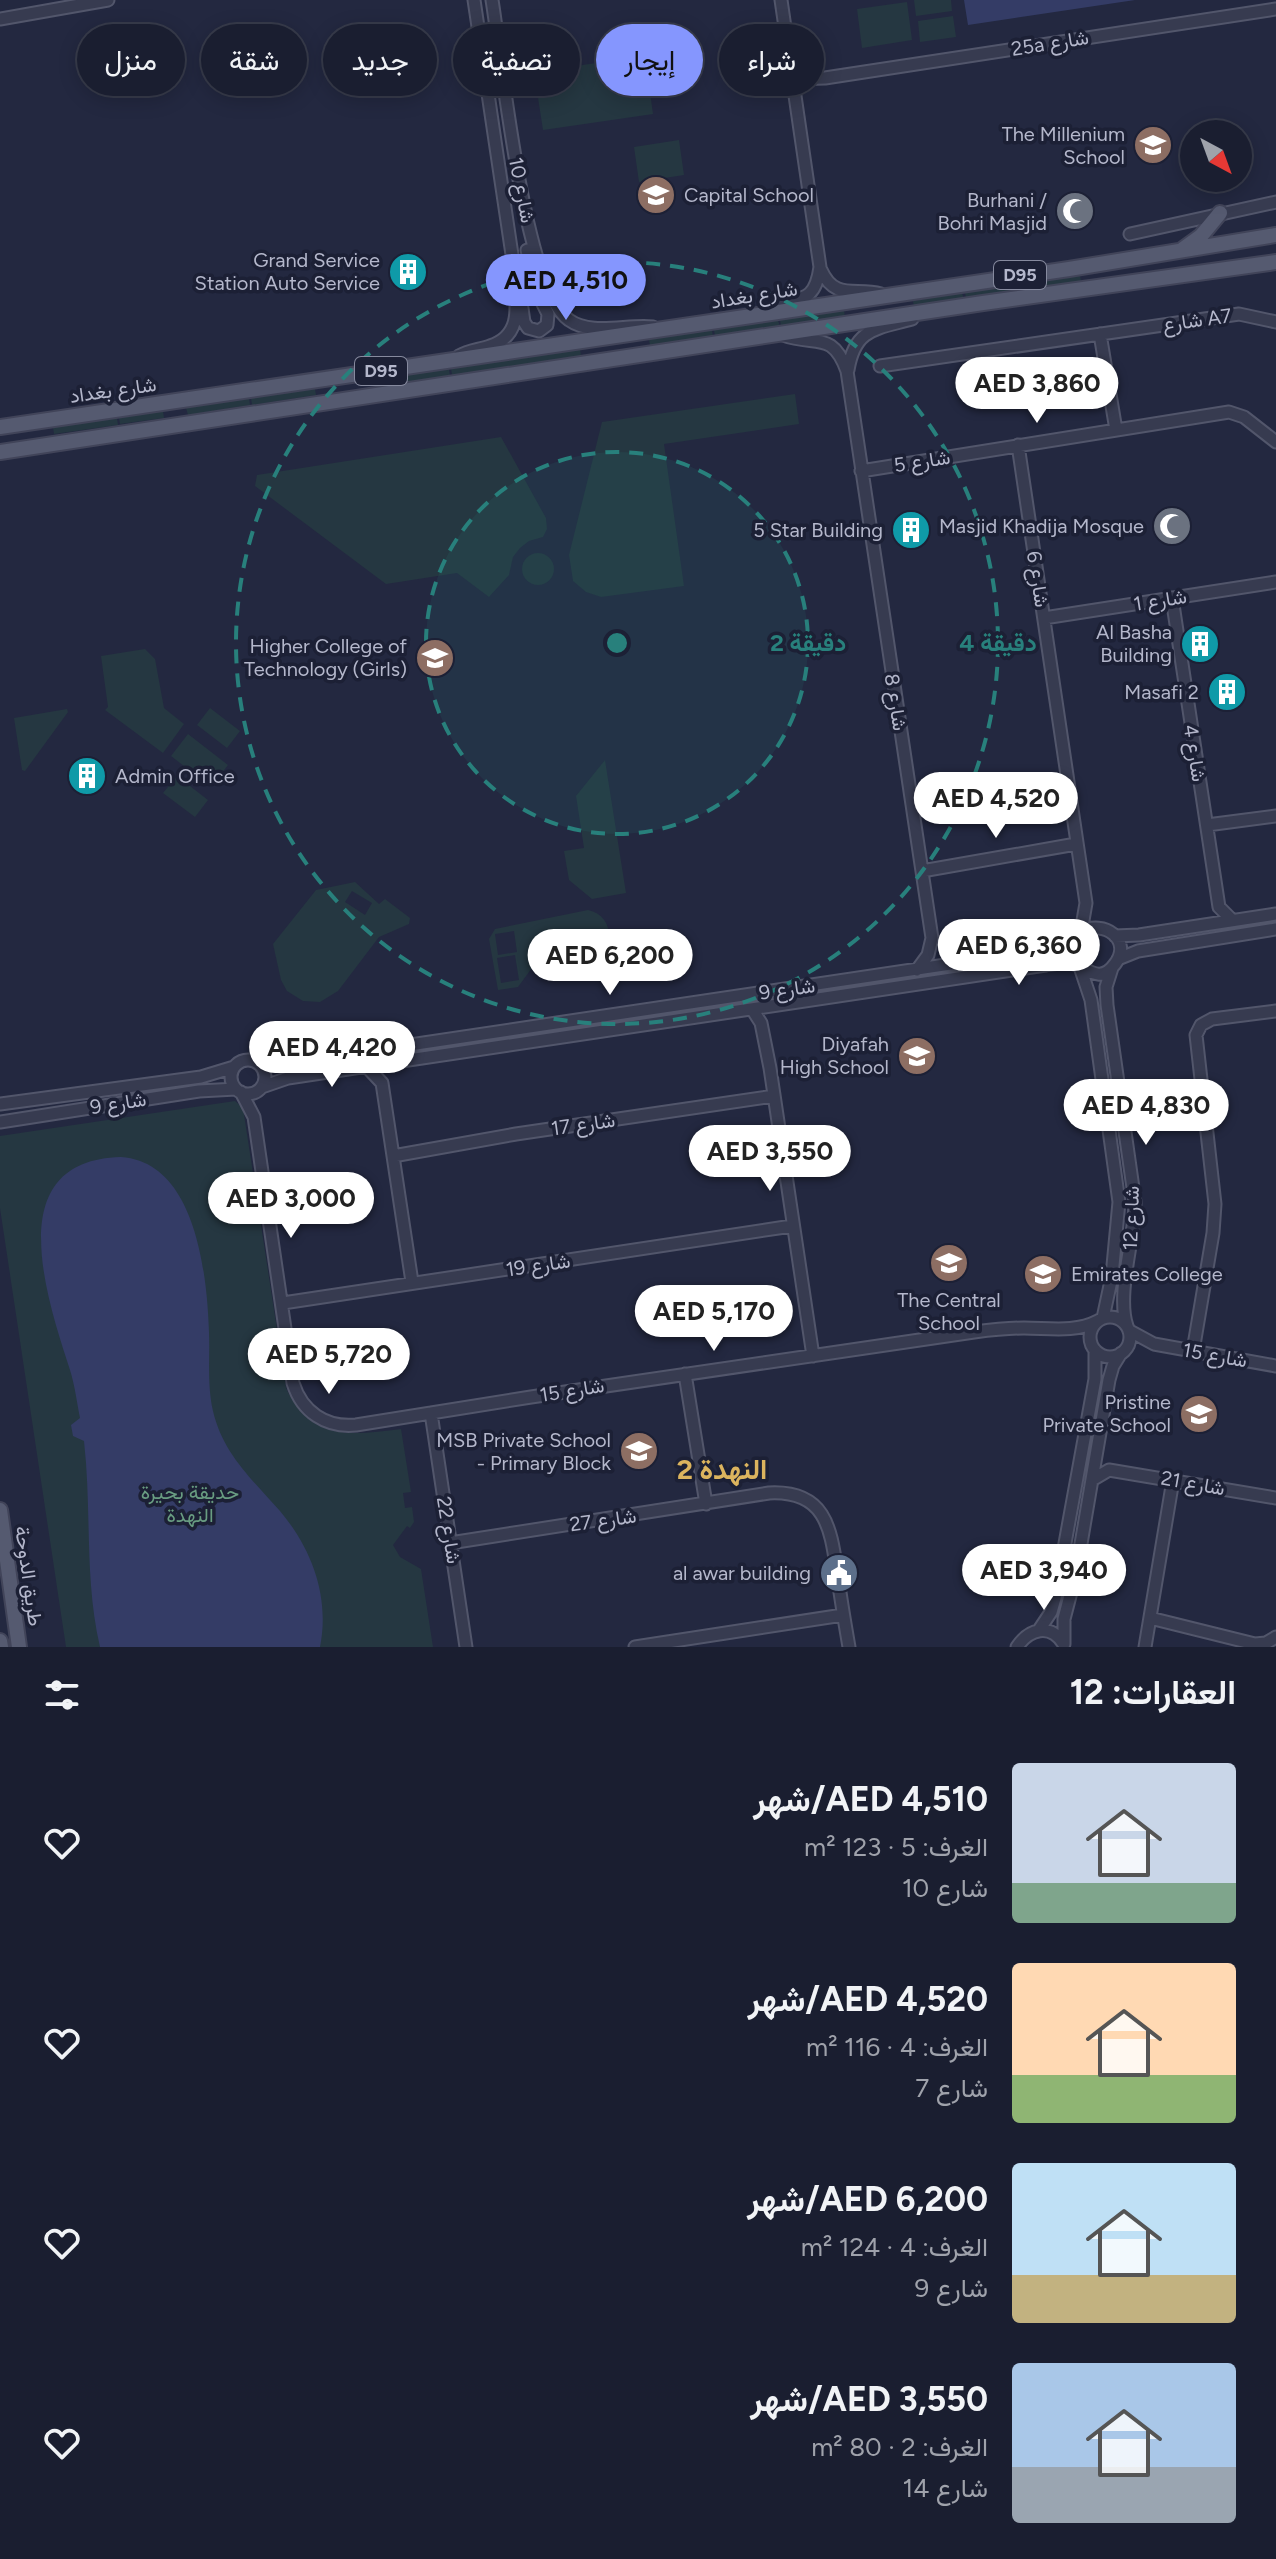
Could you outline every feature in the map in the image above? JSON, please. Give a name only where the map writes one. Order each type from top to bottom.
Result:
[{"type":"main road","points":[[1179,251],[1201,236],[1220,213]]},
{"type":"main road","name":"شارع بغداد","points":[[0,427],[1276,235]]},
{"type":"main road","points":[[1268,263],[1276,254]]},
{"type":"main road","name":"D95","points":[[0,452],[1268,263]]},
{"type":"main road","points":[[0,435],[34,422]]},
{"type":"main road","name":"طريق الدوحة","points":[[0,1510],[4,1578],[19,1647]]},
{"type":"street","points":[[0,19],[72,3],[108,0]]},
{"type":"street","name":"شارع 10","points":[[452,360],[495,344],[510,332],[517,315],[514,268],[474,0]]},
{"type":"street","name":"شارع 10","points":[[492,0],[521,189],[536,259],[551,297],[563,315],[572,322],[588,327],[641,325],[666,329]]},
{"type":"street","points":[[781,0],[784,24]]},
{"type":"street","name":"25a شارع","points":[[824,78],[1276,9]]},
{"type":"street","points":[[763,314],[773,306],[811,293],[818,283],[820,267],[795,96]]},
{"type":"street","points":[[514,268],[524,322],[531,330],[542,330],[549,318],[537,292],[530,265],[521,189]]},
{"type":"street","points":[[1130,234],[1276,202]]},
{"type":"street","points":[[820,267],[829,284],[836,289],[867,291],[885,296]]},
{"type":"street","points":[[847,371],[853,347],[867,333],[945,310]]},
{"type":"street","name":"شارع A7","points":[[880,366],[1239,314],[1276,322]]},
{"type":"street","points":[[1100,334],[1116,430]]},
{"type":"street","points":[[783,335],[827,342],[839,352],[847,371]]},
{"type":"street","name":"شارع 8","points":[[847,371],[932,938]]},
{"type":"street","name":"شارع 5","points":[[861,471],[1219,414],[1234,413],[1276,442]]},
{"type":"street","name":"شارع 6","points":[[1018,445],[1086,903],[1078,934]]},
{"type":"street","name":"شارع 1","points":[[1044,618],[1276,582]]},
{"type":"street","name":"شارع 4","points":[[1172,598],[1219,907]]},
{"type":"street","points":[[1207,825],[1276,816]]},
{"type":"street","points":[[922,871],[1076,844]]},
{"type":"street","name":"شارع 6","points":[[1086,903],[1111,932]]},
{"type":"street","points":[[1208,924],[1219,907],[1232,920]]},
{"type":"street","points":[[1276,914],[1139,935],[1089,927],[1078,934],[1072,954],[1079,967],[1100,974],[1138,951],[1276,929]]},
{"type":"street","points":[[1111,932],[1119,943],[1115,964]]},
{"type":"street","name":"شارع 9","points":[[259,1063],[289,1063],[1052,949],[1078,934]]},
{"type":"street","points":[[932,938],[941,954],[958,963]]},
{"type":"street","points":[[917,970],[928,955],[932,938]]},
{"type":"street","name":"شارع 12","points":[[1115,964],[1106,987],[1107,1005],[1135,1202],[1123,1302],[1128,1328]]},
{"type":"street","name":"شارع 9","points":[[260,1089],[281,1079],[1046,965],[1079,967]]},
{"type":"street","name":"شارع 12","points":[[1079,967],[1091,1000],[1119,1202],[1112,1276],[1100,1319]]},
{"type":"street","points":[[761,1023],[767,1007]]},
{"type":"street","points":[[752,1009],[761,1023],[774,1096],[813,1356]]},
{"type":"street","points":[[1193,1351],[1215,1204],[1196,1035],[1201,1025],[1276,1011]]},
{"type":"street","points":[[442,1055],[486,1041],[496,1032]]},
{"type":"street","points":[[248,1060],[259,1063],[265,1072],[260,1089],[239,1090],[232,1078],[234,1067],[248,1060]]},
{"type":"street","points":[[392,1063],[382,1083],[412,1282]]},
{"type":"street","name":"شارع 9","points":[[0,1104],[201,1077],[234,1067]]},
{"type":"street","points":[[367,1067],[382,1083]]},
{"type":"street","name":"شارع 15","points":[[254,1117],[260,1089]]},
{"type":"street","name":"شارع 9","points":[[0,1122],[210,1090],[239,1090]]},
{"type":"street","name":"شارع 15","points":[[239,1090],[254,1117],[292,1368],[305,1396],[322,1412],[340,1420],[367,1423],[992,1330],[1064,1330],[1087,1326],[1100,1319]]},
{"type":"street","name":"شارع 17","points":[[393,1156],[516,1134],[774,1096]]},
{"type":"street","name":"شارع 19","points":[[283,1303],[792,1226]]},
{"type":"street","points":[[1017,1647],[1025,1637],[1039,1630],[1055,1598],[1095,1379],[1091,1330],[1100,1319],[1119,1318],[1128,1328],[1124,1351],[1113,1366],[1109,1380],[1076,1573],[1064,1619],[1064,1645]]},
{"type":"street","name":"شارع 15","points":[[1128,1328],[1154,1344],[1276,1366]]},
{"type":"street","name":"شارع 15","points":[[1064,1330],[1082,1337],[1094,1348]]},
{"type":"street","name":"شارع 15","points":[[1124,1351],[1154,1344]]},
{"type":"street","points":[[1094,1348],[1107,1357],[1124,1351]]},
{"type":"street","points":[[685,1374],[706,1504]]},
{"type":"street","name":"شارع 22","points":[[431,1413],[466,1647]]},
{"type":"street","points":[[1092,1480],[1109,1470],[1097,1455]]},
{"type":"street","name":"شارع 21","points":[[1109,1470],[1276,1498]]},
{"type":"street","points":[[1145,1647],[1173,1480]]},
{"type":"street","name":"شارع 27","points":[[450,1543],[755,1497],[785,1499],[804,1507],[824,1528],[835,1559],[849,1647]]},
{"type":"street","points":[[635,1647],[843,1615]]},
{"type":"street","points":[[1150,1618],[1261,1644],[1276,1637]]},
{"type":"street","points":[[1244,1640],[1264,1637],[1276,1627]]},
{"type":"street","points":[[1039,1630],[1054,1632],[1064,1645]]},
{"type":"green space","points":[[914,0],[951,0],[952,11],[916,16]]},
{"type":"green space","points":[[907,2],[912,40],[862,48],[857,9]]},
{"type":"green space","points":[[953,16],[956,37],[920,42],[918,21]]},
{"type":"green space","points":[[596,63],[596,96],[651,96],[653,114],[543,130],[538,96],[580,96],[580,65]]},
{"type":"green space","points":[[679,140],[684,175],[639,182],[634,147]]},
{"type":"green space","points":[[1080,276],[1081,281],[1019,291],[1018,285]]},
{"type":"green space","points":[[1015,285],[1016,291],[966,299],[965,292]]},
{"type":"green space","points":[[962,293],[964,299],[914,307],[913,301]]},
{"type":"green space","points":[[844,310],[845,317],[781,326],[780,320]]},
{"type":"green space","points":[[778,320],[780,327],[715,336],[714,330]]},
{"type":"green space","points":[[712,330],[713,337],[650,346],[649,339]]},
{"type":"green space","points":[[580,349],[581,356],[452,375],[451,368]]},
{"type":"green space","points":[[449,369],[450,376],[384,385],[383,378]]},
{"type":"green space","points":[[315,389],[316,395],[252,405],[251,398]]},
{"type":"green space","points":[[795,394],[799,424],[664,444],[684,586],[601,597],[586,592],[573,581],[569,555],[602,422]]},
{"type":"green space","points":[[249,398],[250,405],[188,415],[186,408]]},
{"type":"green space","points":[[163,411],[164,418],[120,424],[119,418]]},
{"type":"green space","points":[[117,418],[118,425],[54,434],[53,427]]},
{"type":"green space","points":[[501,437],[546,518],[547,529],[543,537],[529,541],[520,548],[513,557],[509,575],[489,597],[457,573],[386,584],[255,486],[257,475]]},
{"type":"green space","points":[[538,553],[549,558],[554,569],[549,580],[538,585],[527,580],[522,569],[527,558]]},
{"type":"green space","points":[[145,649],[155,659],[164,708],[184,724],[163,753],[105,710],[108,707],[101,656]]},
{"type":"green space","points":[[210,708],[240,731],[227,748],[197,725]]},
{"type":"green space","points":[[67,709],[68,712],[25,771],[22,770],[14,718]]},
{"type":"green space","points":[[188,734],[228,765],[211,787],[171,756]]},
{"type":"green space","points":[[605,760],[626,893],[592,899],[569,880],[564,851],[584,848],[576,796]]},
{"type":"green space","points":[[177,776],[208,800],[195,817],[163,793]]},
{"type":"green space","points":[[355,882],[379,904],[385,899],[410,918],[409,924],[379,937],[338,991],[320,1002],[303,1001],[287,991],[281,980],[273,944],[316,890]],"holes":[[[352,891],[372,903],[365,915],[345,902]]]},
{"type":"green space","points":[[588,910],[604,919],[609,937],[548,946],[518,987],[498,990],[489,939],[495,929]],"holes":[[[514,931],[517,952],[498,955],[495,934]],[[515,955],[519,980],[501,983],[497,958]]]},
{"type":"green space","name":"حديقة بحيرة النهدة","points":[[235,1101],[243,1108],[286,1388],[296,1406],[308,1418],[334,1431],[366,1433],[401,1429],[411,1492],[403,1493],[405,1508],[412,1507],[414,1522],[410,1528],[407,1526],[393,1545],[400,1557],[421,1569],[433,1647],[66,1647],[0,1208],[0,1136]]},
{"type":"water","points":[[964,0],[1135,0],[968,25]]},
{"type":"water","points":[[121,1157],[146,1164],[166,1178],[181,1199],[192,1225],[205,1281],[213,1411],[231,1453],[280,1511],[309,1558],[320,1592],[320,1647],[100,1647],[92,1596],[84,1441],[73,1436],[71,1425],[80,1418],[72,1376],[51,1306],[41,1237],[45,1206],[59,1181],[83,1164]]},
{"type":"place","name":"The Millenium School","points":[[1153,145]]},
{"type":"place","name":"Capital School","points":[[656,195]]},
{"type":"place","name":"Burhani / Bohri Masjid","points":[[1075,211]]},
{"type":"place","name":"Grand Service Station Auto Service","points":[[408,272]]},
{"type":"place","name":"Masjid Khadija Mosque","points":[[1172,526]]},
{"type":"place","name":"5 Star Building","points":[[911,530]]},
{"type":"place","name":"Al Basha Building","points":[[1200,644]]},
{"type":"place","name":"Higher College of Technology (Girls)","points":[[435,658]]},
{"type":"place","name":"Masafi 2","points":[[1227,692]]},
{"type":"place","name":"Admin Office","points":[[87,776]]},
{"type":"place","name":"Diyafah High School","points":[[917,1056]]},
{"type":"place","name":"The Central School","points":[[949,1263]]},
{"type":"place","name":"Emirates College","points":[[1043,1274]]},
{"type":"place","name":"Pristine Private School","points":[[1199,1414]]},
{"type":"place","name":"MSB Private School - Primary Block","points":[[639,1451]]},
{"type":"place","name":"al awar building","points":[[839,1573]]},
{"type":"district","name":"النهدة 2","points":[[722,1469]]}]
